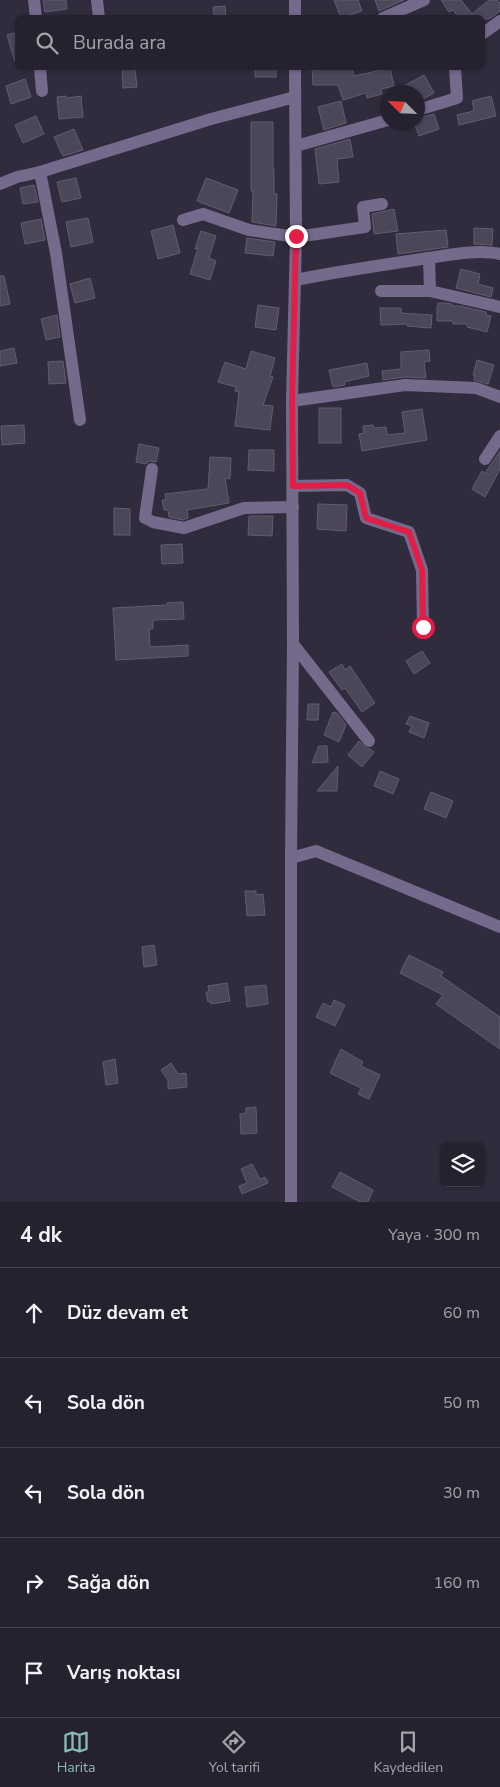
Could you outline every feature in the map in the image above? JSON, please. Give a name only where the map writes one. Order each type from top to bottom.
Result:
[{"type":"street","points":[[34,0],[36,15]]},
{"type":"street","points":[[97,0],[99,15]]},
{"type":"street","points":[[295,15],[296,0]]},
{"type":"street","points":[[390,15],[424,0]]},
{"type":"street","points":[[485,32],[500,21]]},
{"type":"street","points":[[40,70],[42,91]]},
{"type":"street","points":[[291,1202],[292,401],[296,236],[295,70]]},
{"type":"street","points":[[425,108],[457,98],[455,70]]},
{"type":"street","points":[[0,184],[17,177],[40,172],[211,119],[295,97]]},
{"type":"street","points":[[296,146],[380,122]]},
{"type":"street","points":[[40,172],[56,252],[80,420]]},
{"type":"street","points":[[183,220],[203,214],[249,230],[296,236],[365,227],[363,207],[382,204]]},
{"type":"street","points":[[295,280],[346,269],[429,258],[491,252],[500,254]]},
{"type":"street","points":[[429,258],[430,291]]},
{"type":"street","points":[[381,291],[430,291],[500,307]]},
{"type":"street","points":[[292,401],[405,385],[476,388],[500,397]]},
{"type":"street","points":[[485,459],[500,436]]},
{"type":"street","points":[[152,469],[145,518],[154,522],[184,528],[244,508],[293,507]]},
{"type":"street","points":[[293,486],[347,485],[360,493],[366,518],[409,532],[422,570],[423,627]]},
{"type":"street","points":[[293,644],[369,741]]},
{"type":"street","points":[[291,858],[316,851],[500,927]]},
{"type":"building","points":[[43,0],[66,0],[67,9],[45,12]]},
{"type":"building","points":[[334,0],[358,0],[362,11],[350,15],[340,15]]},
{"type":"building","points":[[375,0],[404,0],[379,11]]},
{"type":"building","points":[[441,0],[461,0],[472,14],[489,0],[497,0],[500,3],[500,11],[489,19],[485,19],[485,15],[457,15],[453,10],[449,12]]},
{"type":"building","points":[[225,6],[226,15],[214,15],[213,7]]},
{"type":"building","points":[[15,33],[15,62],[7,35]]},
{"type":"building","points":[[122,70],[135,70],[137,87],[123,88]]},
{"type":"building","points":[[255,70],[276,70],[276,77],[255,77]]},
{"type":"building","points":[[312,70],[352,70],[354,76],[381,70],[390,70],[394,85],[380,85],[380,95],[367,98],[366,93],[343,100],[338,85],[313,85]]},
{"type":"building","points":[[424,75],[434,93],[425,98],[425,85],[406,85]]},
{"type":"building","points":[[25,79],[31,97],[11,104],[6,86]]},
{"type":"building","points":[[66,96],[67,98],[81,96],[83,117],[59,119],[57,97]]},
{"type":"building","points":[[491,96],[496,116],[459,125],[457,115],[474,111],[472,101]]},
{"type":"building","points":[[341,101],[346,123],[324,130],[318,107]]},
{"type":"building","points":[[434,114],[439,129],[419,136],[417,130],[425,130],[425,116]]},
{"type":"building","points":[[36,116],[44,134],[23,143],[15,125]]},
{"type":"building","points":[[251,122],[273,122],[274,194],[277,194],[276,226],[252,222]]},
{"type":"building","points":[[74,129],[83,150],[63,156],[54,137]]},
{"type":"building","points":[[350,139],[353,157],[337,159],[339,182],[319,184],[315,149]]},
{"type":"building","points":[[76,178],[81,198],[62,202],[57,182]]},
{"type":"building","points":[[206,178],[238,190],[229,213],[197,201]]},
{"type":"building","points":[[34,185],[38,202],[23,204],[20,188]]},
{"type":"building","points":[[394,209],[398,231],[374,234],[372,214]]},
{"type":"building","points":[[88,218],[93,242],[71,247],[66,222]]},
{"type":"building","points":[[41,219],[45,240],[25,244],[21,223]]},
{"type":"building","points":[[173,225],[180,253],[158,259],[151,231]]},
{"type":"building","points":[[474,228],[493,229],[492,245],[474,244]]},
{"type":"building","points":[[446,230],[448,247],[398,254],[396,234]]},
{"type":"building","points":[[201,231],[216,236],[209,258],[216,261],[210,280],[190,274]]},
{"type":"building","points":[[247,238],[275,242],[273,256],[245,253]]},
{"type":"building","points":[[461,269],[480,274],[478,284],[493,288],[491,297],[456,288]]},
{"type":"building","points":[[0,276],[4,276],[10,304],[0,306]]},
{"type":"building","points":[[90,278],[95,298],[75,303],[70,284]]},
{"type":"building","points":[[438,303],[452,304],[452,306],[486,312],[486,315],[491,316],[487,332],[467,327],[467,324],[453,324],[453,321],[437,321]]},
{"type":"building","points":[[258,305],[279,308],[276,330],[255,327]]},
{"type":"building","points":[[380,308],[401,308],[401,313],[432,315],[431,328],[407,326],[407,324],[381,325]]},
{"type":"building","points":[[57,315],[60,337],[46,340],[41,319]]},
{"type":"building","points":[[14,348],[17,363],[0,366],[0,351]]},
{"type":"building","points":[[429,350],[430,361],[424,362],[426,378],[404,377],[383,380],[382,371],[401,369],[401,352]]},
{"type":"building","points":[[251,351],[275,358],[270,376],[273,377],[263,405],[273,406],[270,430],[235,426],[239,392],[235,391],[236,387],[218,382],[225,362],[246,369]]},
{"type":"building","points":[[477,360],[494,365],[488,384],[474,380],[475,375],[473,375]]},
{"type":"building","points":[[63,361],[66,383],[49,384],[48,362]]},
{"type":"building","points":[[367,363],[369,376],[344,382],[345,385],[333,387],[329,370]]},
{"type":"building","points":[[319,408],[341,408],[341,443],[319,443]]},
{"type":"building","points":[[422,409],[427,440],[362,451],[359,434],[364,433],[363,426],[373,425],[374,428],[386,427],[387,435],[405,433],[402,412]]},
{"type":"building","points":[[24,425],[25,443],[2,445],[1,426]]},
{"type":"building","points":[[139,444],[159,448],[156,462],[149,461],[146,464],[136,462]]},
{"type":"building","points":[[249,450],[274,450],[274,471],[248,470]]},
{"type":"building","points":[[500,451],[500,469],[485,497],[472,489],[482,471],[485,473]]},
{"type":"building","points":[[210,457],[231,458],[230,479],[225,478],[229,503],[187,510],[188,518],[183,520],[169,517],[168,510],[164,510],[162,500],[166,500],[165,494],[208,489]]},
{"type":"building","points":[[318,504],[347,505],[346,531],[317,529]]},
{"type":"building","points":[[114,508],[130,509],[130,535],[114,535]]},
{"type":"building","points":[[249,516],[273,516],[272,536],[248,535]]},
{"type":"building","points":[[182,544],[183,563],[162,564],[161,545]]},
{"type":"building","points":[[183,602],[184,619],[153,620],[153,629],[149,629],[150,647],[188,645],[188,656],[116,660],[113,608],[167,605],[167,603]]},
{"type":"building","points":[[422,651],[430,663],[414,674],[406,661]]},
{"type":"building","points":[[342,664],[345,670],[350,666],[375,703],[362,712],[345,688],[342,690],[329,672]]},
{"type":"building","points":[[308,704],[319,704],[318,720],[307,720]]},
{"type":"building","points":[[333,712],[337,713],[346,725],[339,742],[324,735]]},
{"type":"building","points":[[410,716],[429,723],[424,738],[409,732],[412,726],[406,724]]},
{"type":"building","points":[[359,741],[366,748],[374,752],[362,767],[348,755]]},
{"type":"building","points":[[319,746],[327,746],[328,762],[312,763]]},
{"type":"building","points":[[338,766],[337,791],[317,791]]},
{"type":"building","points":[[380,771],[399,779],[393,794],[374,786]]},
{"type":"building","points":[[431,792],[453,801],[446,818],[424,809]]},
{"type":"building","points":[[245,891],[256,891],[256,895],[263,894],[265,915],[247,916]]},
{"type":"building","points":[[154,945],[157,965],[144,967],[142,947]]},
{"type":"building","points":[[409,955],[443,972],[441,976],[500,1017],[500,1049],[436,1004],[443,995],[400,973]]},
{"type":"building","points":[[227,983],[230,1001],[211,1004],[210,1001],[208,1002],[206,992],[209,992],[208,986]]},
{"type":"building","points":[[266,985],[268,1004],[247,1007],[245,987]]},
{"type":"building","points":[[334,1000],[345,1005],[335,1026],[316,1017],[323,1003],[331,1007]]},
{"type":"building","points":[[341,1049],[363,1062],[361,1066],[380,1075],[369,1099],[358,1094],[361,1088],[330,1073]]},
{"type":"building","points":[[115,1059],[118,1083],[106,1085],[103,1062]]},
{"type":"building","points":[[171,1063],[178,1074],[186,1073],[187,1087],[168,1089],[168,1080],[161,1070]]},
{"type":"building","points":[[256,1107],[257,1133],[241,1134],[240,1114],[246,1113],[246,1108]]},
{"type":"building","points":[[252,1164],[260,1179],[265,1177],[268,1183],[242,1194],[239,1186],[247,1183],[241,1169]]},
{"type":"building","points":[[340,1172],[373,1190],[368,1202],[360,1202],[332,1187]]},
{"type":"route","points":[[296,236],[292,401],[293,486],[347,485],[360,493],[366,518],[409,532],[422,570],[423,627]]}]
